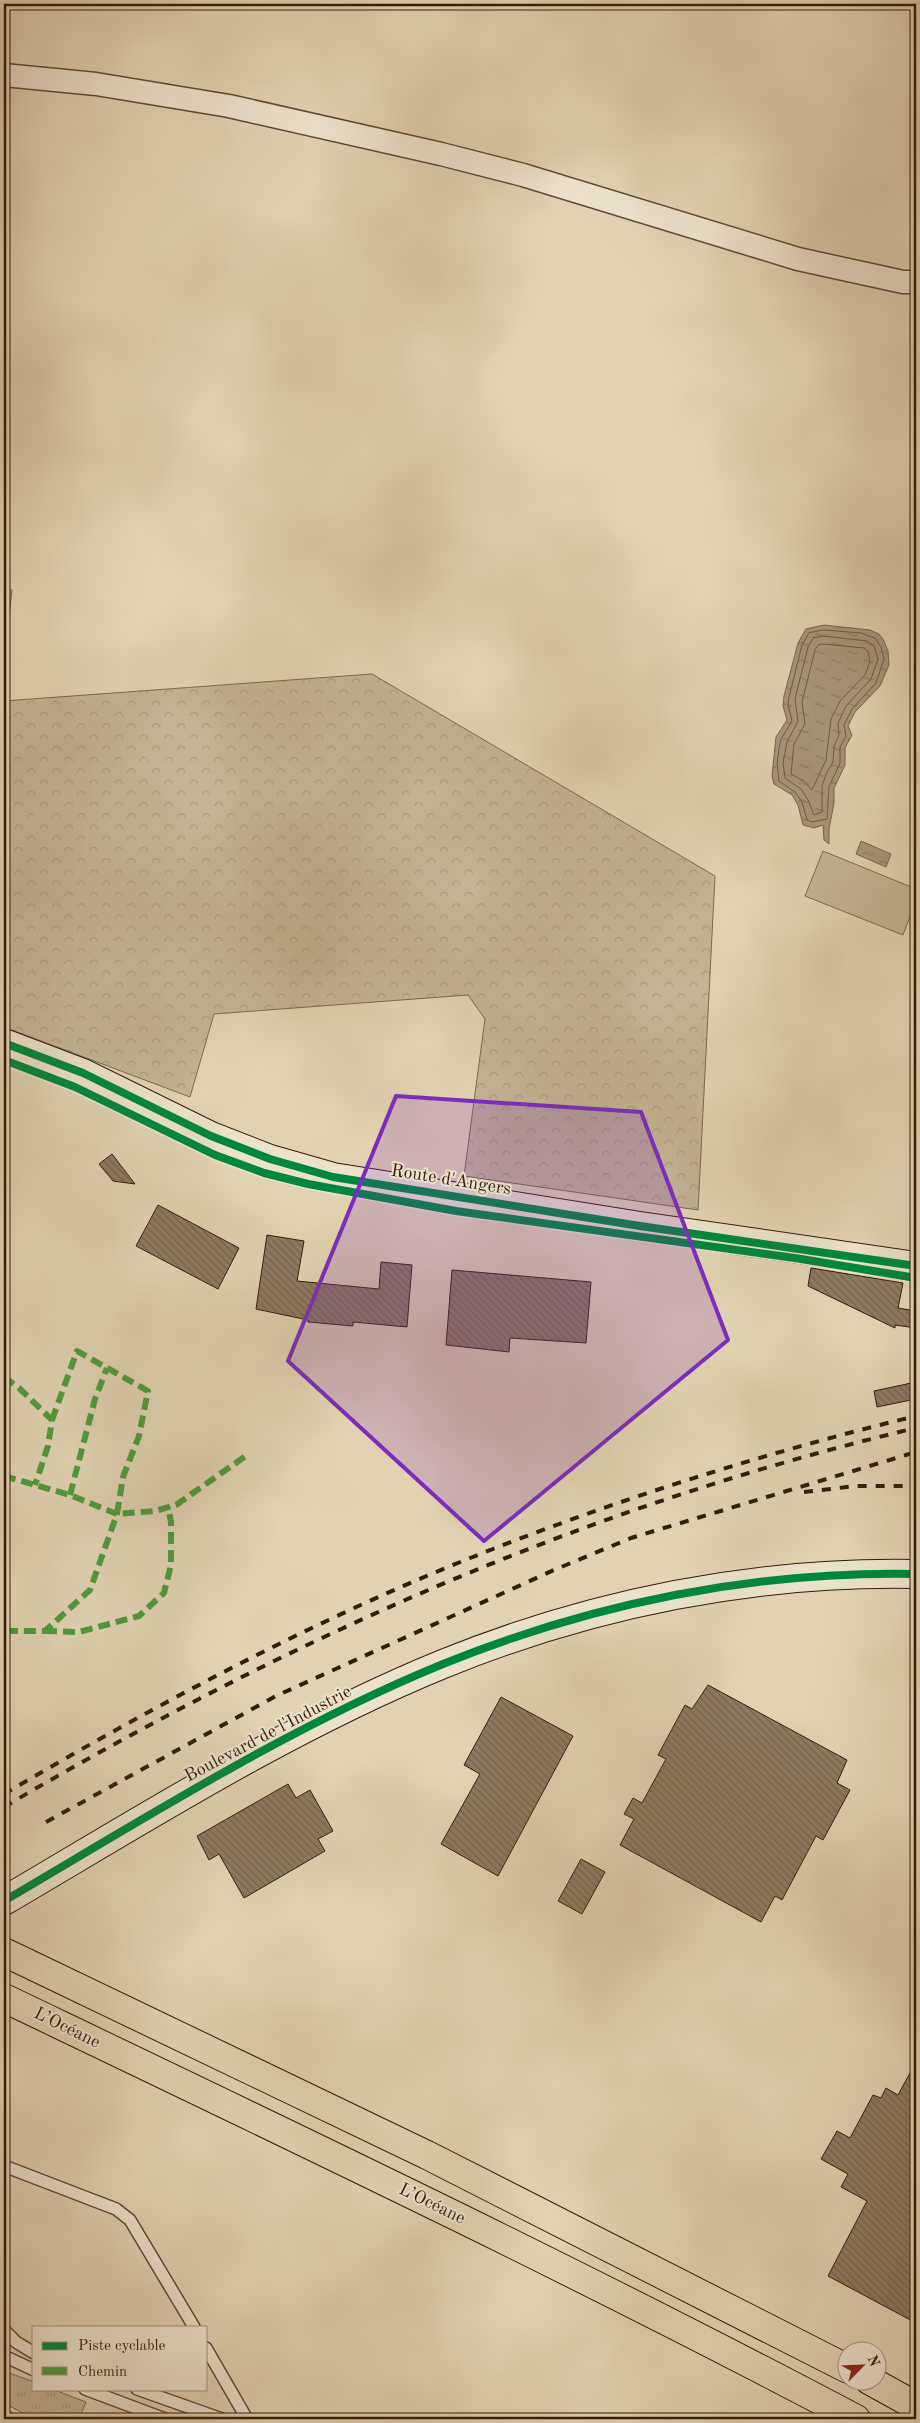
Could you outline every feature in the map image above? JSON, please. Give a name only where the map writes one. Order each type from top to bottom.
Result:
[{"type":"highway","points":[[4,1952],[427,2155],[838,2364]]},
{"type":"highway","name":"L’Océane","points":[[4,1998],[426,2200],[644,2309],[856,2419]]},
{"type":"highway","points":[[887,2390],[916,2406]]},
{"type":"street","points":[[4,75],[96,84],[229,106],[402,145],[523,175],[798,259],[903,282],[916,282]]},
{"type":"street","name":"Route d'Angers","points":[[4,1043],[84,1073],[211,1136],[270,1159],[333,1177],[640,1226],[916,1266]]},
{"type":"street","name":"Boulevard de l'Industrie","points":[[4,1901],[182,1797],[310,1726],[375,1694],[443,1664],[511,1638],[618,1606],[700,1589],[805,1577],[916,1574]]},
{"type":"lane","points":[[4,2166],[116,2209],[130,2220],[193,2326]]},
{"type":"lane","points":[[4,2330],[16,2342],[32,2352]]},
{"type":"lane","points":[[208,2351],[247,2419]]},
{"type":"lane","points":[[4,2356],[32,2369]]},
{"type":"lane","points":[[88,2390],[165,2419]]},
{"type":"lane","points":[[140,2390],[222,2419],[241,2408]]},
{"type":"lane","points":[[4,2416],[10,2419]]},
{"type":"highlighted area","points":[[396,1096],[641,1112],[728,1340],[484,1541],[288,1361]]},
{"type":"green space","points":[[4,588],[12,590],[4,661]]},
{"type":"green space","points":[[372,674],[715,876],[698,1210],[464,1176],[485,1019],[468,995],[214,1014],[190,1097],[4,1027],[4,701]]},
{"type":"green space","points":[[823,851],[916,889],[916,901],[903,935],[805,896]]},
{"type":"green space","points":[[4,2371],[32,2381],[32,2390],[55,2390],[86,2402],[79,2419],[34,2419],[4,2403]]},
{"type":"water","points":[[824,625],[870,630],[879,634],[888,651],[889,665],[880,686],[855,712],[848,726],[852,735],[845,748],[845,765],[834,788],[829,844],[824,840],[823,825],[814,828],[803,825],[798,805],[792,795],[774,784],[772,776],[776,737],[787,720],[783,706],[784,696],[798,643],[806,629]]},
{"type":"water","points":[[861,841],[891,854],[886,867],[856,854]]},
{"type":"building","points":[[112,1154],[135,1184],[113,1181],[99,1164]]},
{"type":"building","points":[[158,1205],[239,1248],[218,1289],[136,1246]]},
{"type":"building","points":[[267,1235],[304,1241],[297,1281],[379,1289],[381,1262],[412,1265],[407,1327],[353,1322],[353,1326],[308,1322],[308,1320],[256,1309]]},
{"type":"building","points":[[811,1268],[903,1283],[898,1308],[916,1311],[916,1328],[895,1325],[895,1328],[808,1286]]},
{"type":"building","points":[[452,1270],[591,1282],[586,1343],[510,1338],[509,1352],[446,1345]]},
{"type":"building","points":[[916,1382],[916,1399],[877,1407],[874,1391]]},
{"type":"building","points":[[708,1685],[847,1760],[837,1783],[850,1790],[823,1840],[816,1836],[782,1900],[775,1896],[761,1922],[620,1845],[634,1819],[624,1814],[633,1798],[642,1803],[666,1759],[658,1755],[685,1705],[692,1709]]},
{"type":"building","points":[[501,1697],[573,1736],[498,1876],[441,1844],[480,1774],[464,1765]]},
{"type":"building","points":[[288,1784],[296,1798],[310,1790],[333,1831],[318,1839],[325,1851],[244,1898],[219,1854],[209,1860],[197,1836]]},
{"type":"building","points":[[581,1859],[605,1872],[582,1914],[558,1901]]},
{"type":"building","points":[[916,2062],[916,2323],[828,2276],[867,2201],[841,2187],[848,2174],[821,2159],[837,2131],[850,2138],[873,2095],[881,2098],[886,2088],[898,2095]]},
{"type":"railway","points":[[4,1794],[183,1693],[305,1631],[430,1575],[545,1529],[650,1492],[755,1459],[916,1416]]},
{"type":"railway","points":[[4,1807],[113,1745],[223,1687],[334,1633],[446,1583],[560,1537],[676,1496],[794,1460],[916,1428]]},
{"type":"railway","points":[[46,1822],[276,1696],[554,1570],[631,1538],[916,1452]]},
{"type":"railway","points":[[804,1492],[856,1486],[916,1486]]},
{"type":"marked path","points":[[52,1420],[77,1351],[148,1391],[139,1436],[123,1477],[117,1514],[155,1511],[176,1505],[247,1455]]},
{"type":"marked path","points":[[70,1495],[95,1399],[107,1368]]},
{"type":"marked path","points":[[4,1377],[19,1388],[52,1420],[48,1446],[35,1485]]},
{"type":"marked path","points":[[4,1476],[70,1495],[117,1514],[90,1590],[45,1631],[4,1631]]},
{"type":"marked path","points":[[45,1631],[79,1632],[139,1616],[164,1593],[171,1565],[171,1522],[168,1507]]},
{"type":"cycle path","points":[[4,1043],[83,1073],[211,1136],[270,1159],[333,1177],[640,1226],[916,1266]]},
{"type":"cycle path","points":[[4,1060],[75,1087],[215,1155],[264,1173],[308,1184],[456,1211],[795,1258],[916,1278]]},
{"type":"cycle path","points":[[4,1901],[165,1806],[274,1745],[386,1689],[500,1642],[616,1608],[675,1595],[735,1585],[795,1578],[916,1574]]}]
